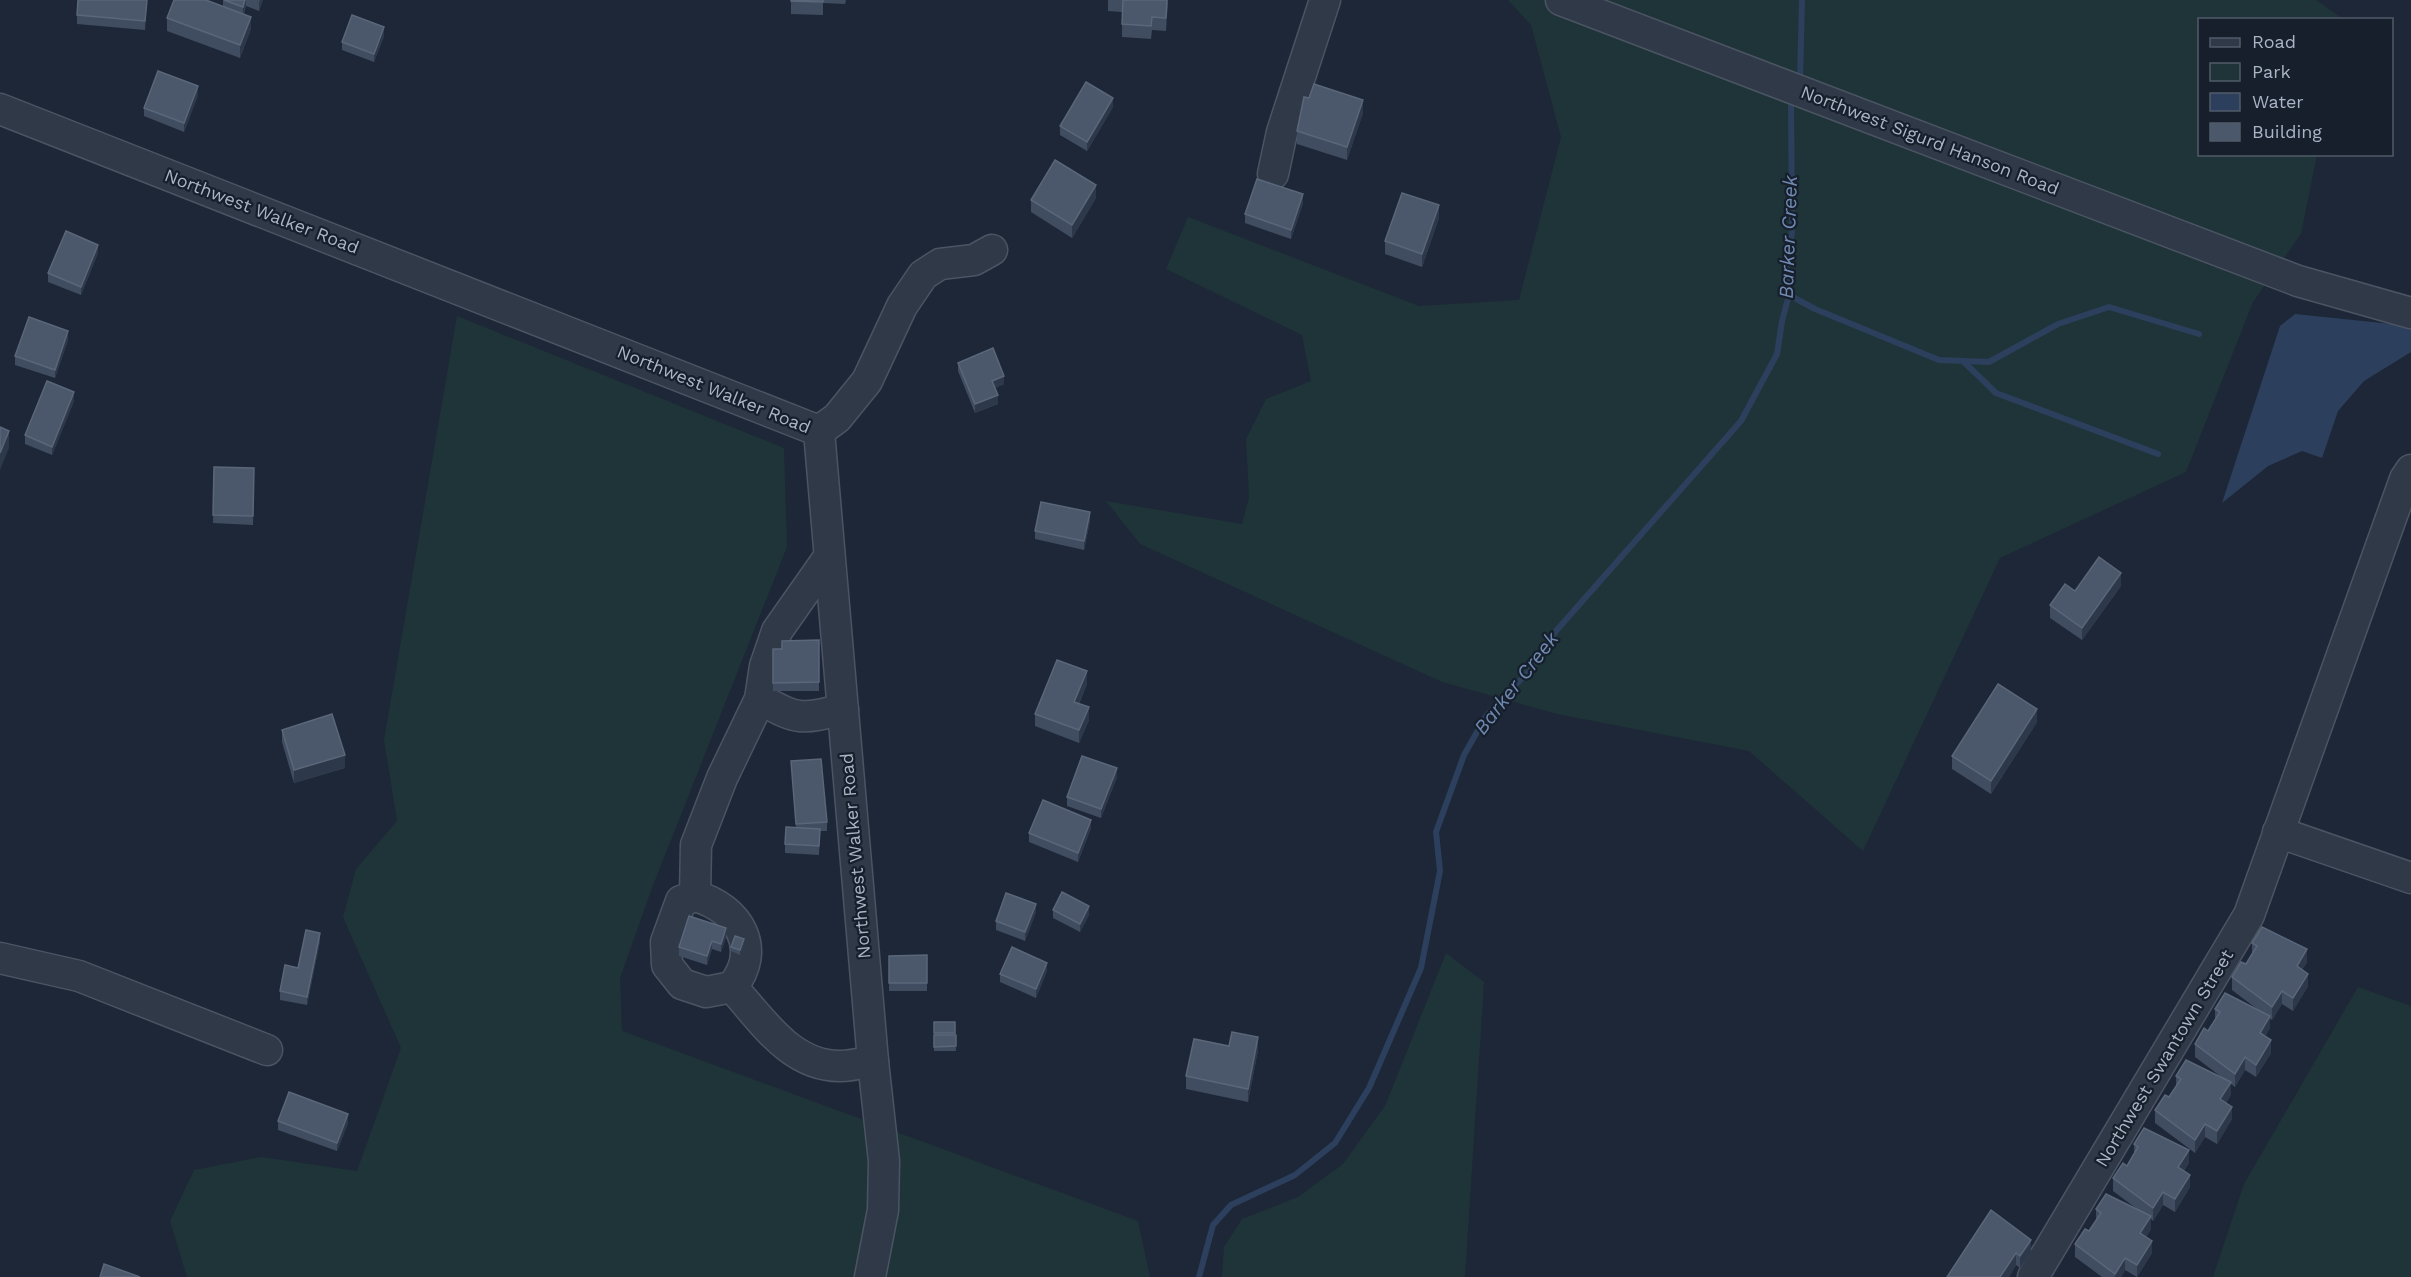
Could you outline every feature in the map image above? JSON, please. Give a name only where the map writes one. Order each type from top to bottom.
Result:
[{"type":"street","points":[[1273,174],[1282,132],[1325,0]]},
{"type":"street","name":"Northwest Sigurd Hanson Road","points":[[1561,0],[2298,281],[2411,312]]},
{"type":"street","name":"Northwest Walker Road","points":[[0,109],[819,431],[884,1161],[883,1210],[870,1277]]},
{"type":"street","points":[[819,431],[837,418],[867,381],[902,306],[923,275],[940,264],[974,260],[992,250]]},
{"type":"street","name":"Northwest Swantown Street","points":[[2033,1277],[2249,915],[2404,479],[2411,470]]},
{"type":"street","points":[[696,896],[696,845],[726,769],[760,699],[765,666],[777,631],[829,557]]},
{"type":"street","points":[[760,699],[790,716],[814,716],[843,709]]},
{"type":"street","points":[[2278,832],[2411,878]]},
{"type":"street","points":[[696,896],[711,900],[740,927],[746,943],[747,960],[742,975],[732,987],[706,992],[682,984],[667,965],[666,942],[681,901],[696,896]]},
{"type":"street","points":[[0,958],[79,976],[267,1050]]},
{"type":"street","points":[[732,987],[775,1036],[797,1055],[819,1063],[875,1071]]},
{"type":"green space","points":[[1508,0],[2316,0],[2342,18],[2198,18],[2198,156],[2317,156],[2301,234],[2253,302],[2186,472],[2000,558],[1863,851],[1749,751],[1557,714],[1442,682],[1140,544],[1106,501],[1242,524],[1249,497],[1246,439],[1266,399],[1311,381],[1302,335],[1166,269],[1188,217],[1419,306],[1519,300],[1561,137],[1531,25]]},
{"type":"green space","points":[[457,316],[784,448],[787,547],[652,888],[620,978],[622,1031],[1138,1221],[1150,1277],[187,1277],[170,1221],[194,1170],[261,1157],[357,1171],[401,1048],[343,917],[356,869],[397,821],[384,740]]},
{"type":"green space","points":[[1446,953],[1484,982],[1465,1277],[1222,1277],[1224,1247],[1242,1219],[1298,1197],[1343,1164],[1385,1106]]},
{"type":"green space","points":[[2358,987],[2411,1006],[2411,1277],[2213,1277],[2244,1184]]},
{"type":"water","points":[[2295,314],[2411,326],[2411,352],[2364,381],[2338,411],[2322,458],[2302,451],[2268,466],[2222,503],[2280,326]]},
{"type":"building","points":[[78,0],[147,0],[145,21],[77,15]]},
{"type":"building","points":[[174,0],[206,0],[251,17],[240,45],[167,18]]},
{"type":"building","points":[[224,0],[245,0],[243,7]]},
{"type":"building","points":[[823,0],[823,2],[791,1]]},
{"type":"building","points":[[1123,0],[1167,0],[1166,18],[1152,17],[1151,26],[1122,24]]},
{"type":"building","points":[[352,15],[384,27],[374,54],[342,42]]},
{"type":"building","points":[[158,71],[198,86],[184,123],[144,108]]},
{"type":"building","points":[[1086,82],[1113,98],[1087,142],[1060,126]]},
{"type":"building","points":[[1314,84],[1363,100],[1347,147],[1297,131],[1304,97],[1309,98]]},
{"type":"building","points":[[1055,160],[1096,185],[1072,225],[1031,200]]},
{"type":"building","points":[[1257,179],[1303,194],[1291,230],[1245,214]]},
{"type":"building","points":[[1402,193],[1439,205],[1422,254],[1385,241]]},
{"type":"building","points":[[66,231],[98,245],[81,287],[48,273]]},
{"type":"building","points":[[29,317],[68,331],[55,370],[15,356]]},
{"type":"building","points":[[993,348],[1004,376],[992,381],[998,395],[975,404],[958,363]]},
{"type":"building","points":[[47,381],[74,392],[52,447],[25,435]]},
{"type":"building","points":[[0,427],[9,431],[0,453]]},
{"type":"building","points":[[214,467],[254,468],[253,516],[213,515]]},
{"type":"building","points":[[1041,502],[1090,512],[1084,541],[1035,531]]},
{"type":"building","points":[[2099,557],[2121,573],[2082,628],[2050,605],[2065,584],[2075,591]]},
{"type":"building","points":[[819,640],[819,682],[773,683],[773,649],[782,649],[782,641]]},
{"type":"building","points":[[1057,660],[1087,671],[1074,702],[1089,707],[1079,730],[1035,714]]},
{"type":"building","points":[[1998,684],[2037,709],[1991,781],[1952,756]]},
{"type":"building","points":[[332,714],[345,755],[294,770],[282,730]]},
{"type":"building","points":[[1082,756],[1117,768],[1101,809],[1067,797]]},
{"type":"building","points":[[821,759],[827,822],[796,824],[791,761]]},
{"type":"building","points":[[1043,800],[1091,820],[1078,853],[1029,833]]},
{"type":"building","points":[[786,827],[820,829],[819,846],[785,844]]},
{"type":"building","points":[[1062,892],[1089,906],[1080,924],[1053,910]]},
{"type":"building","points":[[1006,893],[1036,904],[1025,932],[996,921]]},
{"type":"building","points":[[689,916],[726,928],[721,944],[712,941],[707,956],[679,947]]},
{"type":"building","points":[[2262,927],[2307,949],[2297,966],[2308,974],[2293,998],[2282,991],[2272,1007],[2232,977],[2241,962],[2246,964],[2257,946],[2252,943]]},
{"type":"building","points":[[306,930],[320,933],[307,997],[280,991],[285,965],[298,968]]},
{"type":"building","points":[[735,936],[744,939],[740,950],[731,947]]},
{"type":"building","points":[[1012,947],[1047,963],[1036,989],[1000,974]]},
{"type":"building","points":[[927,955],[927,983],[889,983],[889,956]]},
{"type":"building","points":[[2225,993],[2270,1016],[2260,1033],[2271,1040],[2256,1065],[2245,1057],[2235,1074],[2195,1044],[2204,1028],[2208,1031],[2220,1012],[2215,1009]]},
{"type":"building","points":[[934,1022],[955,1022],[955,1033],[934,1033]]},
{"type":"building","points":[[1232,1032],[1258,1037],[1248,1089],[1186,1076],[1194,1039],[1229,1046]]},
{"type":"building","points":[[934,1035],[956,1035],[956,1046],[934,1047]]},
{"type":"building","points":[[2186,1060],[2231,1082],[2220,1099],[2232,1107],[2217,1131],[2205,1124],[2195,1140],[2155,1110],[2165,1095],[2169,1097],[2181,1079],[2176,1076]]},
{"type":"building","points":[[289,1092],[348,1114],[337,1143],[278,1121]]},
{"type":"building","points":[[2144,1128],[2189,1150],[2178,1167],[2190,1175],[2175,1199],[2163,1192],[2153,1208],[2113,1178],[2123,1163],[2127,1166],[2138,1147],[2134,1144]]},
{"type":"building","points":[[2106,1194],[2151,1216],[2140,1233],[2152,1241],[2137,1265],[2125,1258],[2115,1274],[2075,1244],[2085,1229],[2089,1231],[2101,1213],[2096,1209]]},
{"type":"building","points":[[1991,1210],[2031,1240],[2020,1256],[2016,1253],[2000,1277],[1947,1277]]},
{"type":"building","points":[[104,1264],[140,1277],[100,1277]]},
{"type":"waterway","name":"Barker Creek","points":[[1800,81],[1802,0]]},
{"type":"waterway","name":"Barker Creek","points":[[1199,1277],[1213,1225],[1231,1205],[1295,1175],[1335,1143],[1369,1088],[1421,968],[1440,871],[1436,832],[1464,755],[1486,716],[1530,670],[1556,631],[1741,421],[1777,354],[1789,295],[1786,274],[1792,231],[1791,106]]},
{"type":"waterway","points":[[1789,295],[1815,309],[1939,360],[1989,362],[2058,324],[2109,307],[2199,334]]},
{"type":"waterway","points":[[1963,361],[1996,393],[2158,454]]}]
